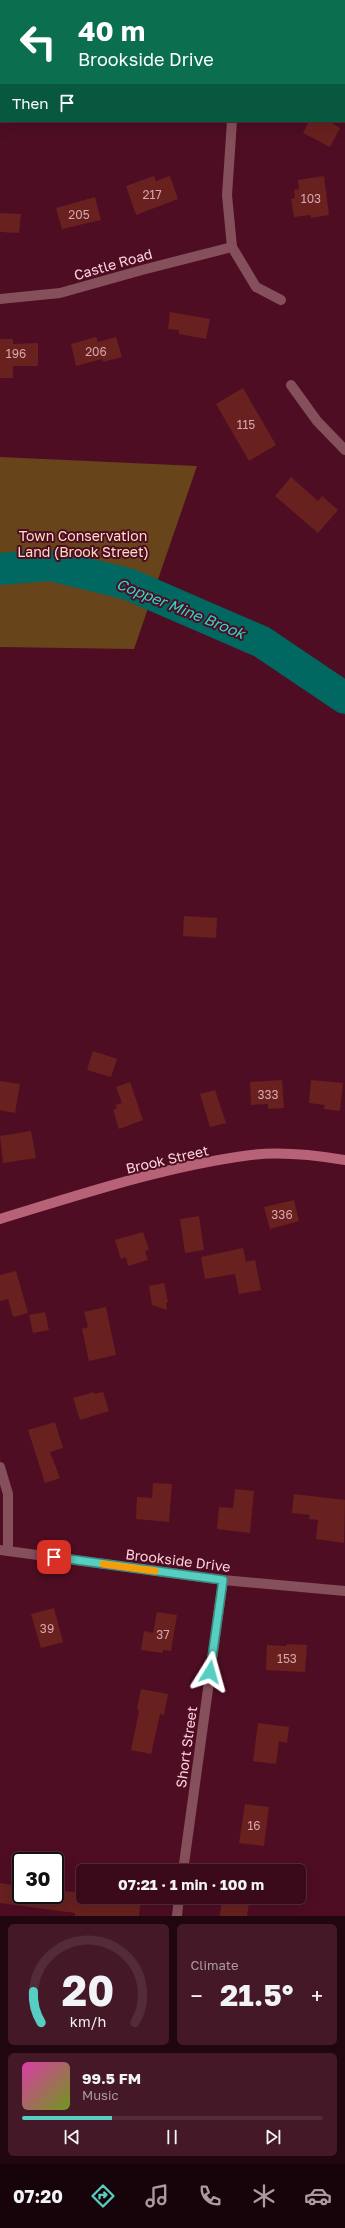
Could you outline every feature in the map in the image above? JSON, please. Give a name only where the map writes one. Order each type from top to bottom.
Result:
[{"type":"street","points":[[232,122],[227,195],[232,247],[256,287],[281,300]]},
{"type":"street","name":"Castle Road","points":[[0,299],[60,294],[142,270],[232,247]]},
{"type":"street","points":[[291,385],[317,421],[345,450]]},
{"type":"street","name":"Brook Street","points":[[0,1218],[159,1173],[252,1155],[292,1155],[345,1160]]},
{"type":"street","points":[[0,1467],[8,1494],[4,1551]]},
{"type":"street","name":"Brookside Drive","points":[[4,1551],[223,1580],[345,1591]]},
{"type":"street","name":"Short Street","points":[[184,1864],[223,1580]]},
{"type":"street","points":[[177,1916],[178,1904]]},
{"type":"green space","name":"Town Conservation Land (Brook Street)","points":[[0,457],[197,466],[134,649],[0,647]]},
{"type":"building","points":[[308,122],[330,122],[340,128],[330,147],[303,133]]},
{"type":"building","points":[[154,176],[156,181],[170,176],[178,199],[136,215],[126,186]]},
{"type":"building","points":[[324,176],[329,215],[311,218],[310,215],[294,217],[291,199],[295,198],[294,190],[299,189],[298,180]]},
{"type":"building","points":[[95,197],[101,220],[62,229],[56,208]]},
{"type":"building","points":[[0,213],[21,214],[19,233],[0,232]]},
{"type":"building","points":[[170,312],[210,319],[206,339],[179,334],[179,330],[168,329]]},
{"type":"building","points":[[96,337],[98,342],[116,337],[122,357],[103,362],[102,359],[76,366],[71,344]]},
{"type":"building","points":[[0,339],[13,339],[13,344],[38,343],[38,366],[13,366],[13,378],[0,378]]},
{"type":"building","points":[[243,388],[276,445],[249,461],[216,404]]},
{"type":"building","points":[[291,477],[318,501],[322,496],[338,510],[318,533],[275,496]]},
{"type":"building","points":[[184,916],[217,918],[216,938],[183,936]]},
{"type":"building","points":[[93,1051],[117,1059],[111,1077],[87,1070]]},
{"type":"building","points":[[282,1080],[284,1108],[268,1109],[268,1104],[251,1105],[250,1082]]},
{"type":"building","points":[[311,1080],[343,1083],[340,1111],[324,1109],[325,1105],[309,1103]]},
{"type":"building","points":[[0,1081],[20,1084],[15,1113],[0,1110]]},
{"type":"building","points":[[130,1082],[143,1120],[119,1129],[113,1110],[117,1108],[115,1105],[122,1103],[116,1087]]},
{"type":"building","points":[[215,1090],[226,1123],[210,1127],[200,1094]]},
{"type":"building","points":[[31,1131],[36,1158],[3,1163],[0,1136]]},
{"type":"building","points":[[294,1200],[299,1221],[270,1229],[264,1207]]},
{"type":"building","points":[[199,1216],[204,1250],[185,1253],[180,1219]]},
{"type":"building","points":[[143,1232],[149,1250],[145,1251],[148,1260],[128,1266],[126,1257],[121,1259],[115,1240]]},
{"type":"building","points":[[243,1248],[246,1262],[255,1260],[261,1290],[239,1294],[235,1274],[205,1279],[201,1257]]},
{"type":"building","points":[[16,1271],[28,1313],[13,1317],[8,1299],[0,1301],[0,1275]]},
{"type":"building","points":[[164,1283],[168,1302],[166,1303],[167,1310],[152,1305],[149,1286]]},
{"type":"building","points":[[106,1307],[116,1355],[89,1361],[82,1329],[88,1327],[84,1312]]},
{"type":"building","points":[[45,1312],[49,1330],[33,1333],[29,1315]]},
{"type":"building","points":[[94,1392],[94,1394],[103,1392],[109,1411],[80,1420],[73,1398]]},
{"type":"building","points":[[55,1422],[63,1448],[50,1452],[60,1478],[45,1483],[28,1430]]},
{"type":"building","points":[[153,1483],[172,1484],[169,1522],[136,1519],[137,1497],[152,1498]]},
{"type":"building","points":[[235,1489],[254,1491],[250,1533],[217,1529],[219,1507],[233,1508]]},
{"type":"building","points":[[294,1494],[345,1500],[344,1543],[316,1539],[318,1520],[309,1519],[310,1515],[292,1513]]},
{"type":"building","points":[[54,1608],[63,1642],[41,1648],[31,1614]]},
{"type":"building","points":[[157,1612],[177,1615],[171,1651],[163,1650],[163,1653],[141,1650],[144,1631],[153,1633]]},
{"type":"building","points":[[287,1644],[307,1645],[305,1672],[266,1670],[267,1645],[286,1646]]},
{"type":"building","points":[[141,1689],[168,1694],[164,1715],[160,1714],[151,1754],[131,1750],[139,1711],[137,1709]]},
{"type":"building","points":[[258,1723],[289,1727],[287,1743],[279,1741],[276,1764],[253,1761]]},
{"type":"building","points":[[245,1804],[269,1807],[264,1846],[239,1843]]},
{"type":"building","points":[[0,1883],[12,1885],[12,1904],[64,1904],[64,1891],[76,1892],[76,1904],[140,1904],[139,1916],[75,1916],[75,1913],[0,1903]]},
{"type":"building","points":[[221,1904],[249,1904],[247,1916],[220,1916]]},
{"type":"waterway","name":"Copper Mine Brook","points":[[0,569],[50,565],[128,584],[262,642],[345,698]]},
{"type":"slow traffic","points":[[103,1564],[155,1571]]},
{"type":"route","points":[[54,1557],[223,1580],[210,1672]]}]
